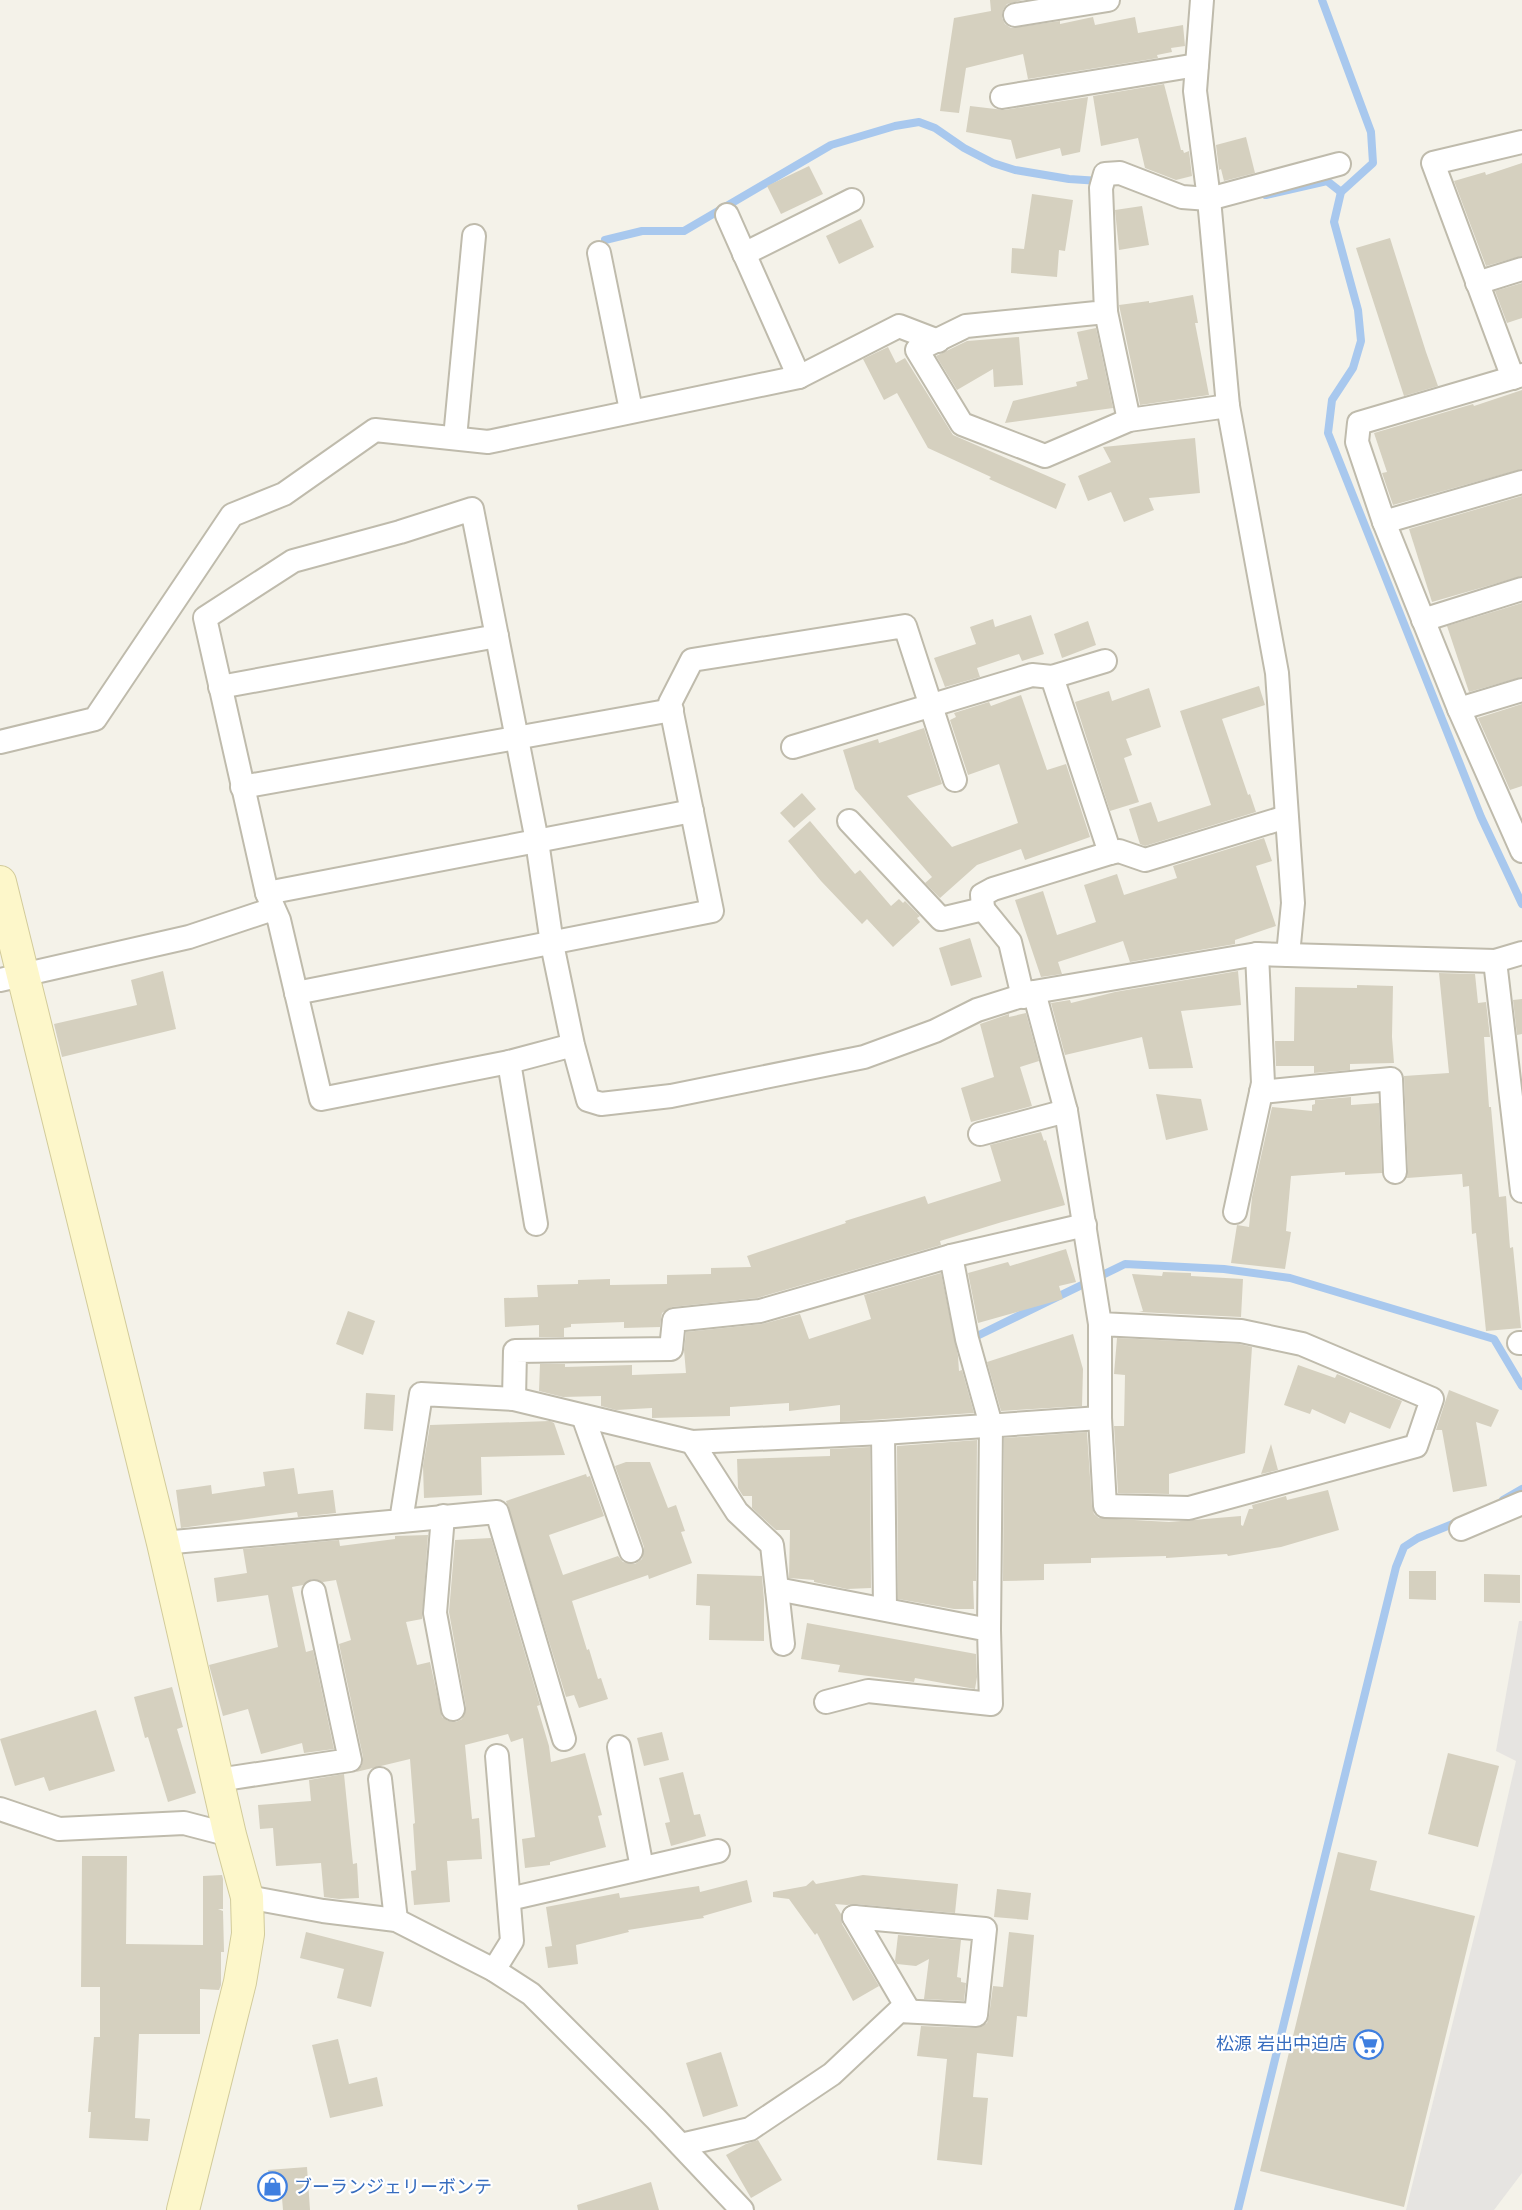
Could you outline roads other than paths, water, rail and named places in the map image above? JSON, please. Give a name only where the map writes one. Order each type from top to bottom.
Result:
[{"type":"street","points":[[1015,15],[1108,0]]},
{"type":"street","points":[[1202,0],[1196,91],[1209,199],[1228,406],[1277,673],[1293,903],[1288,955]]},
{"type":"street","points":[[1002,97],[1197,65]]},
{"type":"street","points":[[1522,142],[1433,163],[1477,283],[1517,376],[1359,423],[1357,442],[1384,522],[1459,709],[1513,807],[1522,851]]},
{"type":"street","points":[[1129,420],[1106,312],[1101,188],[1105,174],[1120,172],[1182,197],[1209,199],[1339,164]]},
{"type":"street","points":[[744,254],[852,200]]},
{"type":"street","points":[[727,215],[799,377]]},
{"type":"street","points":[[455,438],[474,236]]},
{"type":"street","points":[[599,253],[631,410]]},
{"type":"street","points":[[1477,283],[1522,269]]},
{"type":"street","points":[[1106,312],[966,326],[917,350],[962,424],[1045,456],[1129,420],[1228,406]]},
{"type":"street","points":[[0,742],[95,719],[232,515],[284,494],[375,430],[488,442],[631,410],[799,377],[899,326],[938,340]]},
{"type":"street","points":[[1384,522],[1522,482]]},
{"type":"street","points":[[573,1046],[509,1062],[321,1099],[279,920],[270,901],[242,787],[205,618],[293,561],[400,532],[472,509],[537,841],[552,944],[573,1046],[588,1100],[601,1104],[671,1095],[864,1057],[935,1031],[977,1010],[1029,994],[1257,954],[1495,961],[1522,953]]},
{"type":"street","points":[[1423,620],[1522,589]]},
{"type":"street","points":[[296,993],[712,911],[670,702],[692,660],[905,626],[955,780]]},
{"type":"street","points":[[220,687],[497,636]]},
{"type":"street","points":[[793,747],[1032,675],[1052,677],[1105,661]]},
{"type":"street","points":[[1052,677],[1110,853]]},
{"type":"street","points":[[1459,709],[1522,690]]},
{"type":"street","points":[[242,787],[672,710]]},
{"type":"street","points":[[11,978],[189,937],[270,901],[537,841],[692,811]]},
{"type":"street","points":[[1100,1324],[1241,1331],[1302,1344],[1432,1399],[1416,1446],[1189,1508],[1105,1506],[1100,1418],[1100,1324],[1066,1111],[1010,942],[983,909],[982,896],[993,889],[1110,853],[1119,851],[1145,860],[1286,817]]},
{"type":"street","points":[[849,821],[941,919],[983,909]]},
{"type":"street","points":[[0,882],[11,978],[163,1543],[230,1835],[247,1897],[248,1934],[240,1982],[183,2210]]},
{"type":"street","points":[[1235,1212],[1263,1083],[1257,954]]},
{"type":"street","points":[[1495,961],[1522,1191]]},
{"type":"street","points":[[509,1062],[536,1224]]},
{"type":"street","points":[[1261,1092],[1391,1079],[1395,1172]]},
{"type":"street","points":[[980,1134],[1066,1111]]},
{"type":"street","points":[[514,1399],[515,1351],[671,1349],[674,1320],[760,1311],[951,1256],[1085,1225]]},
{"type":"street","points":[[826,1702],[868,1692],[991,1704],[989,1630],[991,1425],[967,1339],[951,1256]]},
{"type":"street","points":[[401,1521],[421,1394],[514,1399],[692,1442],[1100,1418]]},
{"type":"street","points":[[584,1416],[631,1551]]},
{"type":"street","points":[[883,1432],[885,1610]]},
{"type":"street","points":[[692,1442],[738,1512],[772,1545],[783,1644]]},
{"type":"street","points":[[1461,1529],[1522,1503]]},
{"type":"street","points":[[163,1543],[497,1512],[564,1739]]},
{"type":"street","points":[[443,1516],[435,1614],[453,1708]]},
{"type":"street","points":[[777,1589],[989,1630]]},
{"type":"street","points":[[218,1780],[350,1760],[314,1592]]},
{"type":"street","points":[[619,1748],[642,1869]]},
{"type":"street","points":[[494,1970],[512,1941],[497,1756]]},
{"type":"street","points":[[380,1779],[396,1920]]},
{"type":"street","points":[[0,1809],[59,1829],[184,1823],[230,1835]]},
{"type":"street","points":[[509,1899],[718,1851]]},
{"type":"street","points":[[247,1897],[323,1911],[396,1920],[494,1970],[531,1994],[742,2210]]},
{"type":"street","points":[[681,2145],[750,2129],[832,2074],[899,2011],[976,2015],[985,1929],[854,1917],[909,2011]]},
{"type":"waterway","points":[[1322,0],[1371,132],[1373,163],[1341,192],[1334,222],[1358,310],[1361,341],[1353,368],[1332,400],[1328,433],[1481,817],[1522,904]]},
{"type":"waterway","points":[[605,240],[642,231],[684,231],[831,145],[895,126],[919,122],[935,128],[964,148],[993,163],[1015,170],[1069,179],[1100,181]]},
{"type":"waterway","points":[[1266,195],[1327,181],[1341,192]]},
{"type":"waterway","points":[[977,1336],[1125,1264],[1224,1269],[1290,1278],[1494,1339],[1522,1386]]},
{"type":"waterway","points":[[1503,1500],[1522,1489]]},
{"type":"waterway","points":[[1238,2210],[1396,1567],[1404,1547],[1418,1538],[1460,1521]]},
{"type":"place","name":"松源 岩出中迫店","points":[[1368,2044]]},
{"type":"place","name":"ブーランジェリーボンテ","points":[[273,2187]]}]
